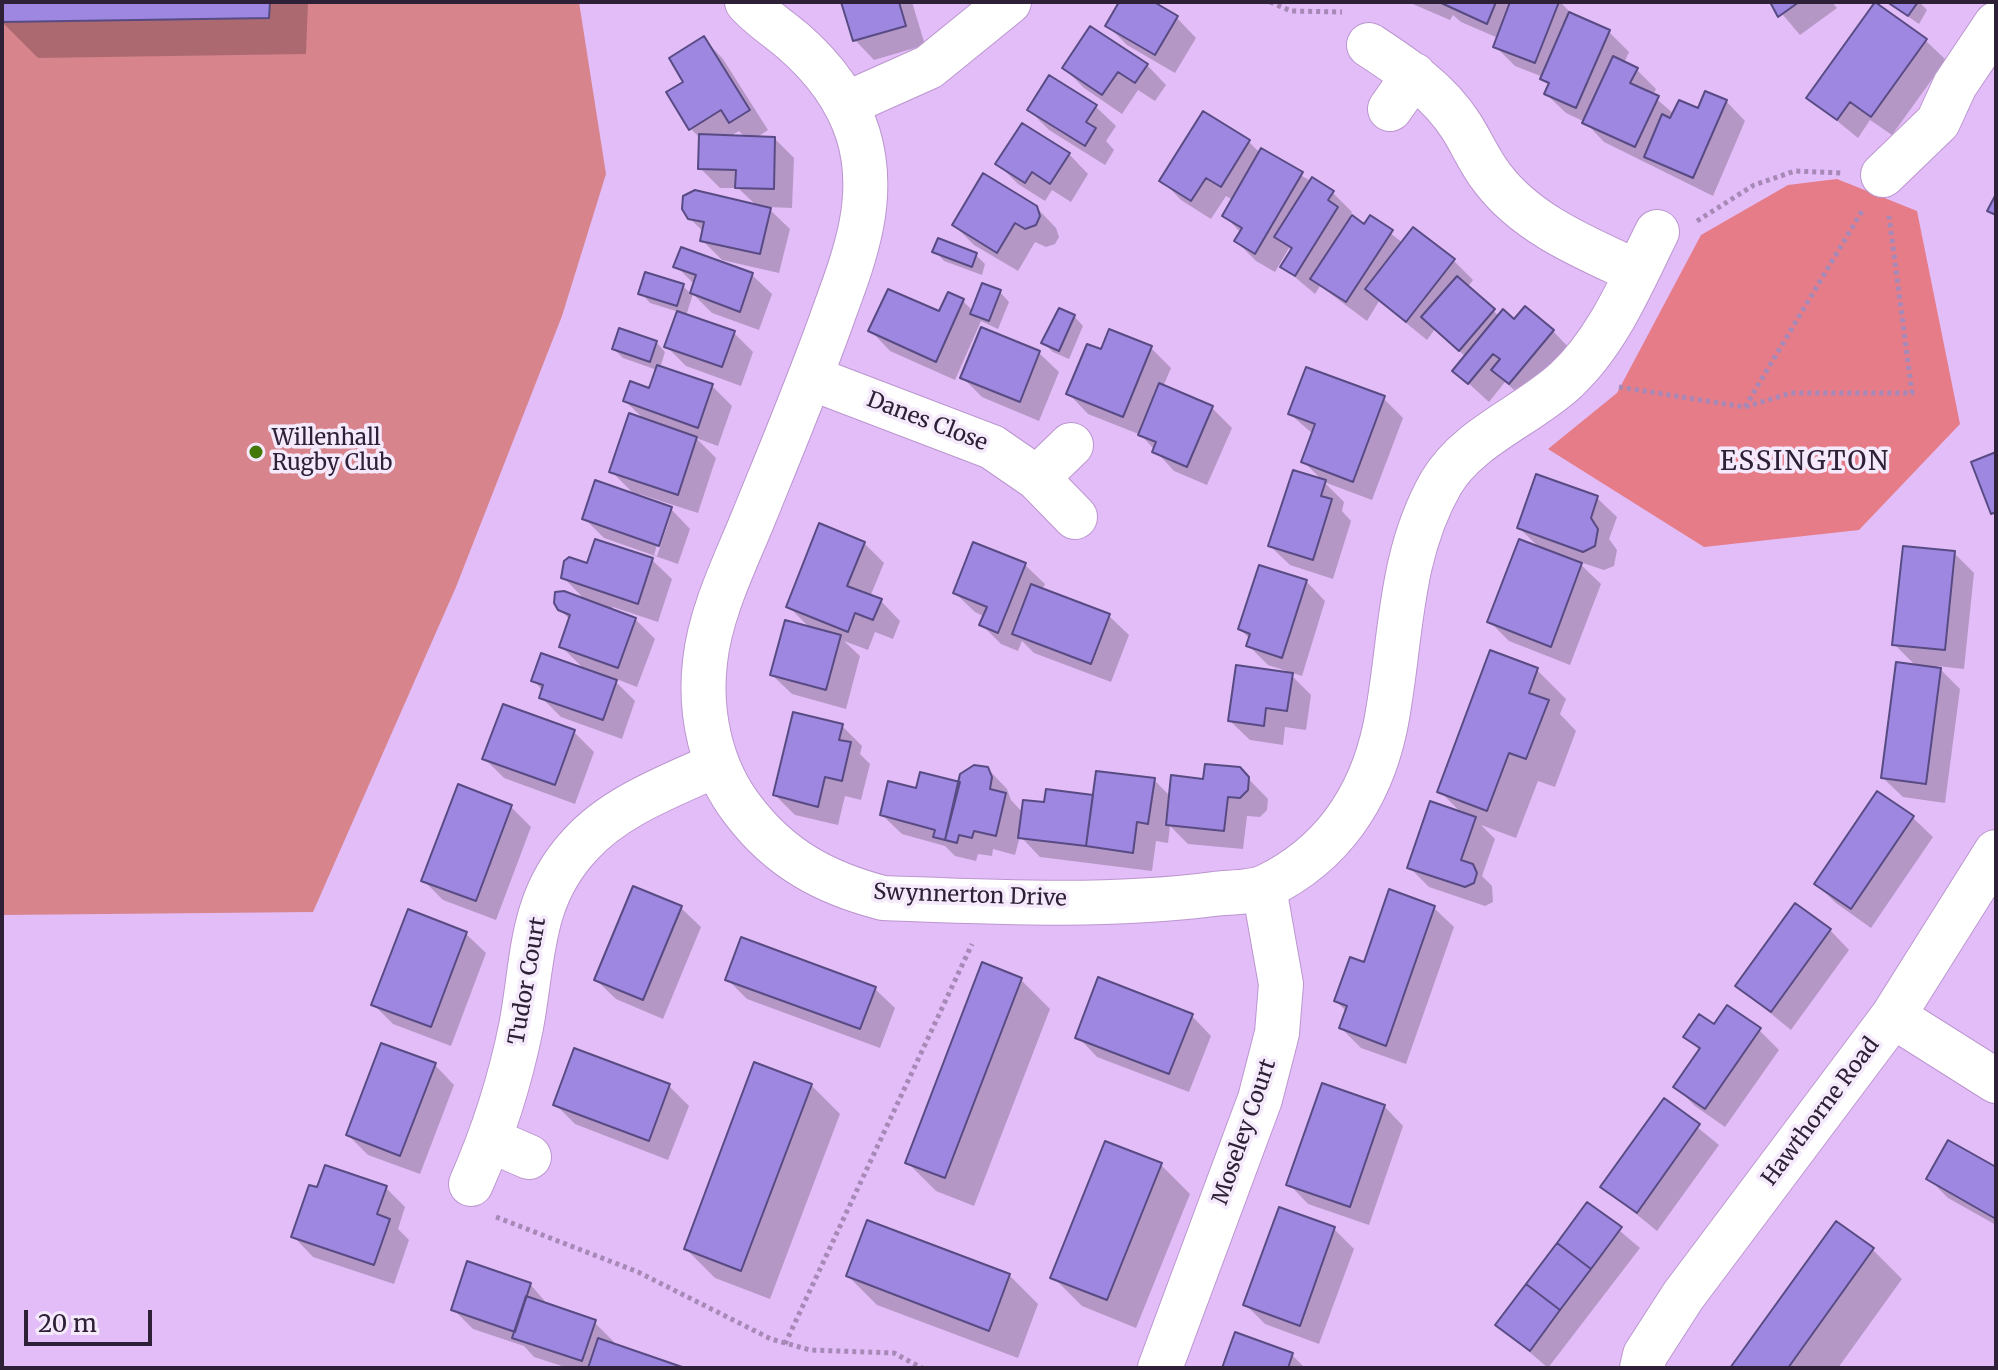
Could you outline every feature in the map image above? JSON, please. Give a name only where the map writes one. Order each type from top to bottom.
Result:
[{"type":"street","name":"Swynnerton Drive","points":[[747,2],[828,75],[846,104],[859,136],[865,206],[860,241],[811,378],[711,631],[703,692],[716,765],[735,800],[753,823],[810,873],[846,888],[883,898],[1162,901],[1264,888],[1308,862],[1347,822],[1370,780],[1385,728],[1414,542],[1442,482],[1465,453],[1567,379],[1609,324],[1657,232]]},
{"type":"street","points":[[846,104],[929,67],[1009,2]]},
{"type":"street","points":[[1883,175],[1938,122],[1955,85],[1996,24]]},
{"type":"street","points":[[1369,45],[1402,92],[1442,100],[1493,179],[1515,202],[1555,232],[1637,272]]},
{"type":"street","name":"Danes Close","points":[[811,378],[992,447],[1037,478],[1075,517]]},
{"type":"street","points":[[1037,478],[1071,445]]},
{"type":"street","name":"Tudor Court","points":[[471,1184],[490,1140],[521,1026],[531,945],[541,908],[558,871],[581,843],[612,817],[716,765]]},
{"type":"street","name":"Hawthorne Road","points":[[1642,1368],[1645,1355],[1683,1296],[1893,1016],[1996,852]]},
{"type":"street","name":"Moseley Court","points":[[1160,1368],[1260,1099],[1277,1033],[1281,984],[1264,888]]},
{"type":"street","points":[[1893,1016],[1996,1081]]},
{"type":"street","points":[[490,1140],[529,1157]]},
{"type":"path","points":[[1270,2],[1291,11],[1357,14],[1367,21],[1358,38],[1369,45]]},
{"type":"path","points":[[1657,232],[1665,213],[1691,225],[1754,185],[1795,171],[1883,175]]},
{"type":"path","points":[[1567,379],[1745,407],[1791,393],[1912,393],[1883,175]]},
{"type":"path","points":[[1745,407],[1883,175]]},
{"type":"path","points":[[785,1344],[993,900]]},
{"type":"path","points":[[471,1184],[463,1205],[638,1272],[785,1344],[833,1353],[894,1353],[922,1368]]},
{"type":"shaded area","name":"Willenhall Rugby Club","points":[[2,2],[579,2],[606,174],[562,316],[456,587],[313,912],[2,915]]},
{"type":"shaded area","points":[[1837,179],[1917,211],[1960,424],[1859,530],[1704,547],[1548,449],[1617,393],[1701,235],[1788,185]]},
{"type":"building","points":[[2,2],[270,2],[269,18],[2,22]]},
{"type":"building","points":[[841,2],[899,2],[906,26],[853,41]]},
{"type":"building","points":[[1119,2],[1154,2],[1178,16],[1155,55],[1105,26]]},
{"type":"building","points":[[1439,2],[1496,2],[1487,24]]},
{"type":"building","points":[[1510,2],[1559,2],[1535,63],[1493,47]]},
{"type":"building","points":[[1770,2],[1799,2],[1778,17]]},
{"type":"building","points":[[1875,2],[1927,39],[1871,117],[1850,102],[1837,120],[1806,98]]},
{"type":"building","points":[[1887,2],[1918,2],[1908,16]]},
{"type":"building","points":[[1569,12],[1610,30],[1576,108],[1544,94],[1549,83],[1540,79]]},
{"type":"building","points":[[1090,26],[1148,64],[1135,83],[1118,72],[1102,95],[1062,68]]},
{"type":"building","points":[[704,36],[750,110],[729,123],[721,110],[689,130],[666,92],[683,82],[669,58]]},
{"type":"building","points":[[1613,56],[1638,68],[1630,83],[1659,96],[1635,147],[1582,123]]},
{"type":"building","points":[[1049,75],[1097,105],[1086,122],[1096,128],[1085,146],[1027,110]]},
{"type":"building","points":[[1705,91],[1727,100],[1693,178],[1644,157],[1662,114],[1670,118],[1679,100],[1698,108]]},
{"type":"building","points":[[1203,111],[1250,140],[1221,187],[1206,178],[1191,201],[1159,181]]},
{"type":"building","points":[[1022,123],[1070,153],[1050,184],[1032,172],[1025,183],[995,164]]},
{"type":"building","points":[[699,134],[775,137],[774,189],[735,188],[736,170],[698,169]]},
{"type":"building","points":[[1261,148],[1303,172],[1255,254],[1234,241],[1242,228],[1222,216]]},
{"type":"building","points":[[983,173],[1037,206],[1040,216],[1036,225],[1025,229],[1015,223],[997,253],[952,225]]},
{"type":"building","points":[[1312,177],[1334,191],[1328,200],[1338,207],[1295,276],[1280,267],[1292,248],[1274,237]]},
{"type":"building","points":[[695,190],[771,208],[760,254],[700,241],[704,222],[688,219],[682,209],[683,196]]},
{"type":"building","points":[[1996,194],[1996,215],[1987,211]]},
{"type":"building","points":[[1352,215],[1364,224],[1370,215],[1393,230],[1346,302],[1310,279]]},
{"type":"building","points":[[1413,227],[1455,259],[1406,322],[1365,289]]},
{"type":"building","points":[[938,238],[977,253],[972,267],[932,252]]},
{"type":"building","points":[[681,247],[753,273],[740,312],[690,293],[696,275],[673,267]]},
{"type":"building","points":[[645,272],[684,284],[677,306],[638,294]]},
{"type":"building","points":[[1457,276],[1495,309],[1459,351],[1421,317]]},
{"type":"building","points":[[982,283],[1001,290],[989,321],[970,314]]},
{"type":"building","points":[[888,289],[939,311],[948,292],[964,299],[936,362],[868,331]]},
{"type":"building","points":[[1525,306],[1554,330],[1509,384],[1491,370],[1500,359],[1493,354],[1468,384],[1452,371],[1503,309],[1514,319]]},
{"type":"building","points":[[1059,308],[1075,315],[1059,351],[1041,343]]},
{"type":"building","points":[[677,311],[735,331],[722,367],[664,347]]},
{"type":"building","points":[[981,327],[1040,351],[1020,402],[960,378]]},
{"type":"building","points":[[619,328],[657,341],[650,362],[612,349]]},
{"type":"building","points":[[1109,329],[1152,346],[1123,417],[1066,394],[1087,344],[1101,349]]},
{"type":"building","points":[[657,365],[713,384],[698,428],[623,401],[630,381],[649,388]]},
{"type":"building","points":[[1306,367],[1385,396],[1353,482],[1301,462],[1315,424],[1288,414]]},
{"type":"building","points":[[1159,383],[1213,406],[1187,467],[1152,452],[1156,442],[1138,435]]},
{"type":"building","points":[[629,413],[697,437],[678,495],[609,472]]},
{"type":"building","points":[[1996,452],[1996,512],[1991,514],[1971,462]]},
{"type":"building","points":[[1293,470],[1326,480],[1321,496],[1332,499],[1313,560],[1268,546]]},
{"type":"building","points":[[1536,474],[1598,496],[1591,518],[1598,529],[1595,546],[1583,552],[1517,528]]},
{"type":"building","points":[[595,480],[672,507],[659,546],[582,519]]},
{"type":"building","points":[[819,523],[865,542],[847,586],[882,599],[873,620],[855,613],[848,632],[786,607]]},
{"type":"building","points":[[595,539],[653,558],[638,604],[561,578],[564,561],[569,557],[587,563]]},
{"type":"building","points":[[1519,539],[1582,563],[1551,647],[1487,622]]},
{"type":"building","points":[[973,542],[1026,563],[998,633],[979,625],[987,607],[953,593]]},
{"type":"building","points":[[1903,546],[1955,551],[1945,650],[1892,645]]},
{"type":"building","points":[[1259,565],[1307,580],[1282,658],[1246,646],[1250,634],[1238,629]]},
{"type":"building","points":[[1031,584],[1110,614],[1091,664],[1012,634]]},
{"type":"building","points":[[564,591],[636,618],[618,668],[559,647],[570,615],[558,610],[554,603],[555,592]]},
{"type":"building","points":[[785,620],[841,635],[826,690],[770,675]]},
{"type":"building","points":[[1490,650],[1538,668],[1529,693],[1549,700],[1526,759],[1509,753],[1487,811],[1437,792]]},
{"type":"building","points":[[541,653],[617,680],[603,720],[539,698],[543,685],[531,681]]},
{"type":"building","points":[[1896,662],[1941,668],[1926,784],[1881,778]]},
{"type":"building","points":[[1236,665],[1293,673],[1287,711],[1266,708],[1264,726],[1228,721]]},
{"type":"building","points":[[503,704],[575,730],[555,785],[482,759]]},
{"type":"building","points":[[793,712],[843,724],[839,740],[851,742],[842,781],[825,777],[818,807],[773,795]]},
{"type":"building","points":[[1205,764],[1240,767],[1249,777],[1248,790],[1240,798],[1228,797],[1224,831],[1166,825],[1171,775],[1203,779]]},
{"type":"building","points":[[974,765],[988,767],[992,777],[990,789],[1006,793],[996,836],[974,831],[972,838],[959,835],[957,843],[945,840],[960,774]]},
{"type":"building","points":[[1096,771],[1155,778],[1148,824],[1137,822],[1133,853],[1086,846]]},
{"type":"building","points":[[920,772],[960,782],[945,840],[933,837],[935,830],[880,815],[888,781],[916,788]]},
{"type":"building","points":[[458,784],[512,805],[476,901],[421,881]]},
{"type":"building","points":[[1046,789],[1093,795],[1086,846],[1018,838],[1023,800],[1044,802]]},
{"type":"building","points":[[1877,791],[1914,816],[1851,909],[1814,884]]},
{"type":"building","points":[[1430,801],[1476,817],[1461,860],[1473,864],[1477,873],[1474,883],[1465,887],[1407,868]]},
{"type":"building","points":[[633,886],[682,906],[643,1000],[594,980]]},
{"type":"building","points":[[1389,889],[1435,906],[1386,1046],[1339,1028],[1347,1006],[1334,1001],[1350,957],[1364,962]]},
{"type":"building","points":[[1795,903],[1831,929],[1771,1012],[1735,986]]},
{"type":"building","points":[[408,909],[467,932],[431,1027],[371,1005]]},
{"type":"building","points":[[741,937],[876,987],[860,1029],[725,980]]},
{"type":"building","points":[[982,962],[1022,978],[945,1178],[905,1163]]},
{"type":"building","points":[[1098,977],[1193,1014],[1169,1074],[1075,1038]]},
{"type":"building","points":[[1727,1005],[1761,1028],[1705,1109],[1673,1087],[1700,1048],[1683,1037],[1699,1014],[1714,1024]]},
{"type":"building","points":[[381,1043],[436,1063],[400,1156],[346,1135]]},
{"type":"building","points":[[574,1048],[670,1084],[649,1141],[553,1105]]},
{"type":"building","points":[[754,1062],[812,1084],[741,1271],[684,1249]]},
{"type":"building","points":[[1322,1083],[1385,1105],[1350,1207],[1286,1185]]},
{"type":"building","points":[[1664,1098],[1700,1124],[1637,1213],[1600,1187]]},
{"type":"building","points":[[1948,1140],[1996,1167],[1996,1219],[1926,1179]]},
{"type":"building","points":[[1105,1141],[1162,1163],[1107,1300],[1050,1278]]},
{"type":"building","points":[[325,1165],[387,1186],[377,1214],[390,1219],[374,1265],[291,1237],[309,1185],[317,1187]]},
{"type":"building","points":[[1587,1202],[1622,1227],[1591,1269],[1557,1243]]},
{"type":"building","points":[[1279,1207],[1335,1227],[1300,1326],[1243,1305]]},
{"type":"building","points":[[867,1220],[1010,1274],[989,1331],[846,1276]]},
{"type":"building","points":[[1836,1221],[1874,1248],[1788,1368],[1730,1368]]},
{"type":"building","points":[[1557,1243],[1591,1269],[1560,1310],[1526,1284]]},
{"type":"building","points":[[467,1261],[531,1283],[515,1332],[451,1310]]},
{"type":"building","points":[[1526,1284],[1560,1310],[1530,1351],[1495,1325]]},
{"type":"building","points":[[526,1296],[596,1320],[582,1361],[512,1338]]},
{"type":"building","points":[[1235,1332],[1293,1353],[1288,1368],[1222,1368]]},
{"type":"building","points":[[598,1338],[685,1368],[588,1368]]},
{"type":"place","name":"Willenhall Rugby Club","points":[[256,452]]},
{"type":"district","name":"ESSINGTON","points":[[1805,463]]}]
